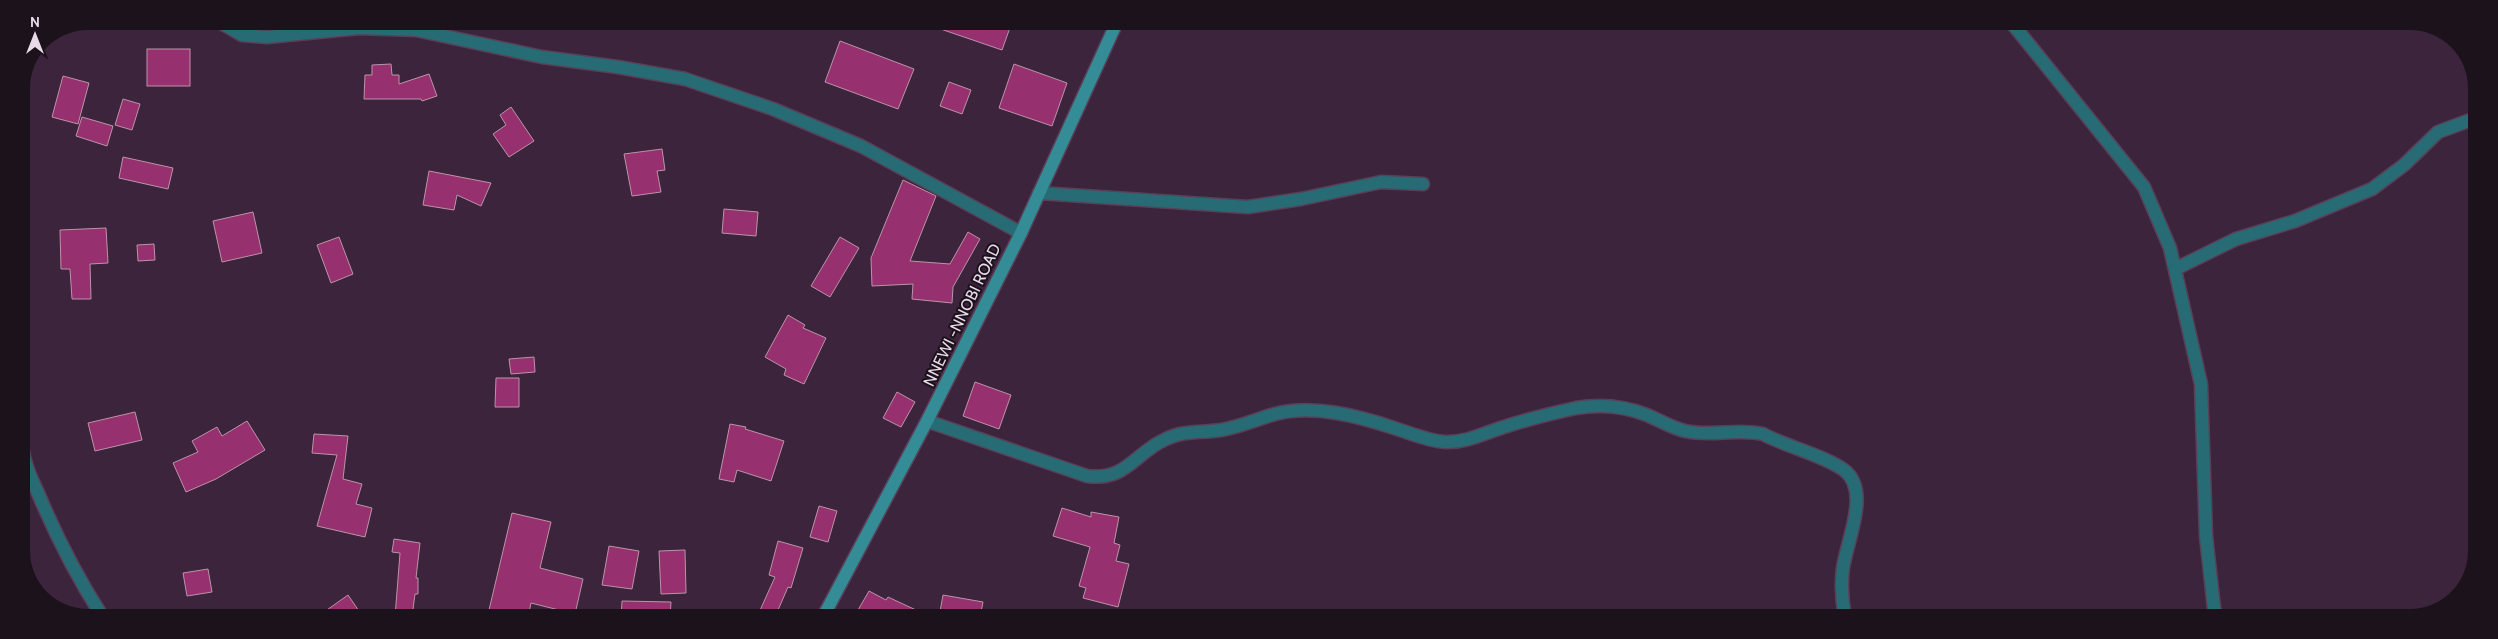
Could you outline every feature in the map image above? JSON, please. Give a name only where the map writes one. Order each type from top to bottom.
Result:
[{"type":"main road","name":"NNEWI -NNOBI ROAD","points":[[827,609],[928,421],[1021,232],[1113,30]]},
{"type":"street","points":[[233,30],[242,35],[267,37],[339,30]]},
{"type":"street","points":[[416,30],[542,57],[618,67],[686,79],[773,109],[861,146],[1021,232]]},
{"type":"street","points":[[2017,30],[2144,186],[2170,248],[2201,384],[2206,536],[2214,609]]},
{"type":"street","points":[[2175,269],[2236,239],[2312,214],[2372,190],[2404,165],[2438,132],[2468,121]]},
{"type":"street","points":[[1039,193],[1248,207],[1301,199],[1381,182],[1423,184]]},
{"type":"street","points":[[928,421],[1087,476],[1104,478],[1126,469],[1138,457],[1165,439],[1184,433],[1222,430],[1276,414],[1292,412],[1318,411],[1343,415],[1376,422],[1444,442],[1462,441],[1507,426],[1578,408],[1609,406],[1645,414],[1684,431],[1711,434],[1725,430],[1750,431],[1763,434],[1844,470],[1854,482],[1858,497],[1843,569],[1843,609]]},
{"type":"street","points":[[30,474],[69,560],[98,609]]},
{"type":"building","points":[[944,30],[1009,30],[1002,50]]},
{"type":"building","points":[[840,41],[914,69],[898,109],[825,82]]},
{"type":"building","points":[[147,49],[190,49],[190,86],[147,86]]},
{"type":"building","points":[[391,64],[392,75],[399,75],[399,84],[429,74],[437,96],[422,101],[421,99],[364,99],[365,75],[372,75],[372,65]]},
{"type":"building","points":[[1014,64],[1067,83],[1052,126],[999,108]]},
{"type":"building","points":[[63,76],[89,83],[78,124],[52,117]]},
{"type":"building","points":[[949,82],[971,90],[962,114],[940,106]]},
{"type":"building","points":[[123,99],[140,104],[132,130],[115,125]]},
{"type":"building","points":[[511,107],[534,141],[509,157],[493,134],[506,125],[500,115]]},
{"type":"building","points":[[82,117],[113,126],[107,146],[76,136]]},
{"type":"building","points":[[662,149],[665,170],[657,171],[661,192],[632,196],[624,154]]},
{"type":"building","points":[[123,157],[173,168],[168,189],[119,178]]},
{"type":"building","points":[[429,171],[491,183],[481,206],[457,195],[454,210],[423,205]]},
{"type":"building","points":[[903,180],[936,196],[910,261],[950,264],[968,232],[980,239],[953,287],[952,303],[912,299],[913,284],[872,286],[871,258]]},
{"type":"building","points":[[724,209],[758,212],[756,236],[722,233]]},
{"type":"building","points":[[253,212],[262,253],[222,262],[213,221]]},
{"type":"building","points":[[106,228],[108,263],[90,264],[91,299],[72,299],[70,269],[61,269],[60,230]]},
{"type":"building","points":[[339,237],[353,274],[331,283],[317,245]]},
{"type":"building","points":[[840,237],[859,248],[830,297],[811,286]]},
{"type":"building","points":[[154,244],[155,260],[138,261],[137,245]]},
{"type":"building","points":[[788,315],[805,325],[803,328],[826,338],[804,384],[784,375],[786,369],[765,357]]},
{"type":"building","points":[[534,357],[535,372],[511,374],[509,359]]},
{"type":"building","points":[[496,378],[519,378],[519,407],[495,407]]},
{"type":"building","points":[[975,382],[1011,395],[999,429],[963,416]]},
{"type":"building","points":[[897,392],[915,402],[901,427],[883,418]]},
{"type":"building","points":[[135,412],[142,440],[95,451],[88,423]]},
{"type":"building","points":[[247,421],[265,450],[216,479],[186,492],[173,463],[198,452],[192,441],[217,427],[222,436]]},
{"type":"building","points":[[730,424],[746,427],[745,429],[784,441],[771,481],[737,470],[734,482],[719,479]]},
{"type":"building","points":[[314,434],[348,436],[343,479],[362,484],[356,504],[372,508],[365,537],[317,526],[337,455],[312,453]]},
{"type":"building","points":[[819,506],[837,511],[828,542],[810,537]]},
{"type":"building","points":[[1062,508],[1091,517],[1091,512],[1119,517],[1114,543],[1120,545],[1116,561],[1129,564],[1118,607],[1083,598],[1086,588],[1079,586],[1090,547],[1053,536]]},
{"type":"building","points":[[512,513],[551,522],[540,568],[583,579],[576,609],[555,609],[531,603],[530,609],[489,609]]},
{"type":"building","points":[[394,539],[420,543],[416,578],[418,578],[418,594],[415,594],[413,609],[396,609],[400,553],[392,552]]},
{"type":"building","points":[[778,541],[803,548],[791,588],[788,587],[778,609],[761,609],[775,577],[769,575]]},
{"type":"building","points":[[609,546],[639,551],[632,589],[602,585]]},
{"type":"building","points":[[685,550],[686,593],[661,594],[659,551]]},
{"type":"building","points":[[208,569],[212,592],[187,596],[183,573]]},
{"type":"building","points":[[869,591],[886,600],[888,597],[914,609],[859,609]]},
{"type":"building","points":[[348,595],[358,609],[328,609]]},
{"type":"building","points":[[943,595],[983,602],[982,609],[940,609]]},
{"type":"building","points":[[622,601],[671,602],[671,609],[622,609]]}]
